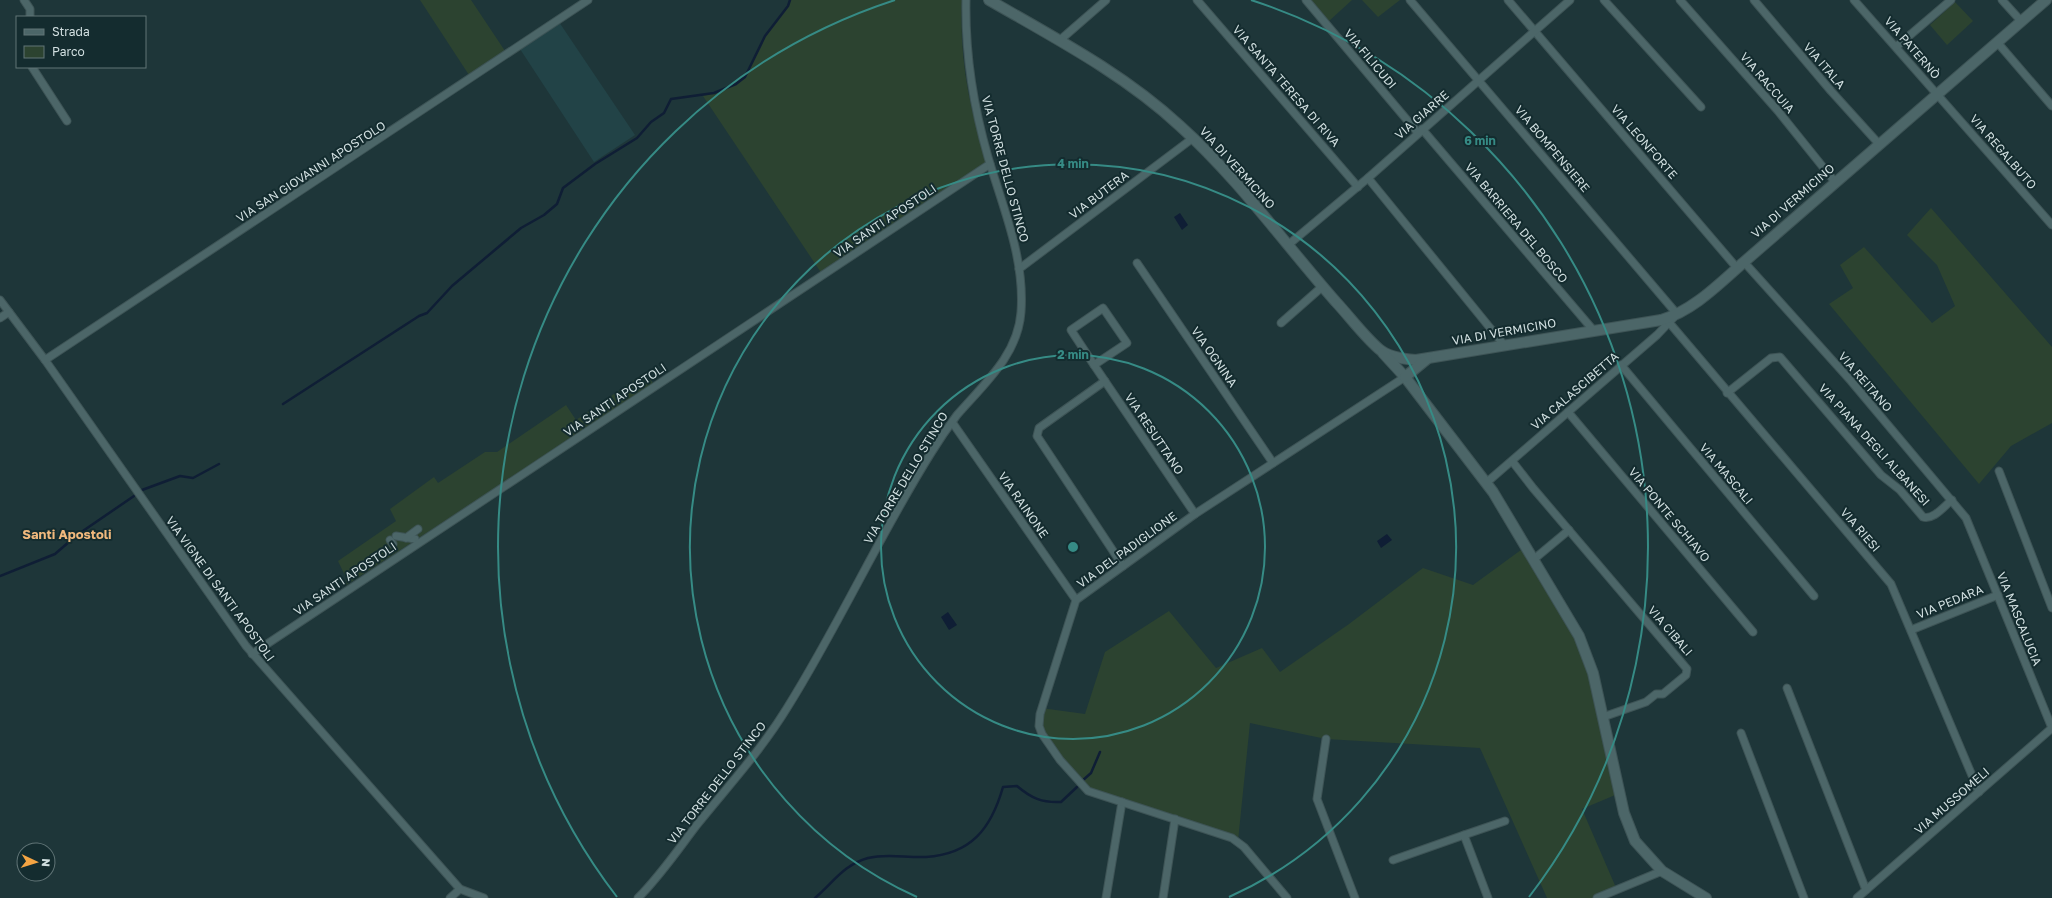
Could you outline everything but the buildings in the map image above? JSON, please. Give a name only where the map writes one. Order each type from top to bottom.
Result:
[{"type":"main road","name":"VIA DI VERMICINO","points":[[989,0],[1059,41],[1135,90],[1166,113],[1193,138],[1235,182],[1323,286],[1379,349],[1390,355],[1404,359],[1427,359],[1504,345],[1667,321],[1703,296],[1741,265],[2046,0]]},
{"type":"main road","points":[[1379,349],[1404,377],[1486,483],[1582,642],[1593,673],[1624,813],[1631,833],[1641,848],[1662,871],[1706,898]]},
{"type":"main road","points":[[1404,359],[1408,368],[1404,377]]},
{"type":"main road","points":[[1404,377],[1427,359]]},
{"type":"street","points":[[24,0],[30,9],[30,16]]},
{"type":"street","name":"VIA SAN GIOVANNI APOSTOLO","points":[[45,360],[588,0]]},
{"type":"street","name":"VIA TORRE DELLO STINCO","points":[[638,898],[657,878],[699,823],[742,773],[780,719],[882,537],[930,456],[952,422],[996,369],[1014,343],[1021,312],[1019,269],[1006,212],[990,164],[970,81],[966,37],[966,0]]},
{"type":"street","points":[[1059,41],[1106,0]]},
{"type":"street","name":"VIA SANTA TERESA DI RIVA","points":[[1197,0],[1358,187]]},
{"type":"street","name":"VIA FILICUDI","points":[[1306,0],[1420,131]]},
{"type":"street","name":"VIA BOMPENSIERE","points":[[1410,0],[1677,314]]},
{"type":"street","name":"VIA LEONFORTE","points":[[1508,0],[1741,265]]},
{"type":"street","name":"VIA GIARRE","points":[[1288,245],[1358,187],[1570,0]]},
{"type":"street","points":[[1604,0],[1701,107]]},
{"type":"street","name":"VIA RACCUIA","points":[[1680,0],[1778,111],[1835,182]]},
{"type":"street","name":"VIA ITALA","points":[[1754,0],[1831,92],[1879,144]]},
{"type":"street","name":"VIA PATERNÒ","points":[[1854,0],[1937,94]]},
{"type":"street","points":[[1896,47],[1951,0]]},
{"type":"street","points":[[2002,0],[2021,21]]},
{"type":"street","points":[[1997,42],[2052,106]]},
{"type":"street","points":[[33,68],[67,121]]},
{"type":"street","name":"VIA REGALBUTO","points":[[1937,94],[2052,225]]},
{"type":"street","name":"VIA BARRIERA DEL BOSCO","points":[[1420,131],[1594,331]]},
{"type":"street","name":"VIA BUTERA","points":[[1019,269],[1193,138]]},
{"type":"street","name":"VIA SANTI APOSTOLI","points":[[252,654],[990,164]]},
{"type":"street","points":[[1368,178],[1504,345]]},
{"type":"street","name":"VIA OGNINA","points":[[1137,263],[1273,463]]},
{"type":"street","name":"VIA REITANO","points":[[1741,265],[1952,500],[1966,518]]},
{"type":"street","points":[[1281,323],[1323,286]]},
{"type":"street","name":"VIA VIGNE DI SANTI APOSTOLI","points":[[0,300],[45,360],[219,610],[252,654],[460,889],[484,898]]},
{"type":"street","name":"VIA RESUTTANO","points":[[1094,365],[1127,343],[1103,308],[1071,330],[1094,365],[1195,514]]},
{"type":"street","points":[[0,318],[9,312]]},
{"type":"street","name":"VIA CALASCIBETTA","points":[[1486,483],[1621,365],[1667,321]]},
{"type":"street","name":"VIA RIESI","points":[[1667,321],[1888,580],[1911,630],[1979,792]]},
{"type":"street","name":"VIA PIANA DEGLI ALBANESI","points":[[1727,393],[1771,358],[1780,357],[1882,475],[1900,490],[1922,516],[1927,518],[1932,516],[1952,500]]},
{"type":"street","name":"VIA MASCALI","points":[[1621,365],[1814,596]]},
{"type":"street","name":"VIA DEL PADIGLIONE","points":[[1287,898],[1238,841],[1226,835],[1095,795],[1085,789],[1060,760],[1040,729],[1040,714],[1076,600],[1195,514],[1404,377]]},
{"type":"street","points":[[1105,381],[1039,428],[1036,436],[1124,566]]},
{"type":"street","name":"VIA PONTE SCHIAVO","points":[[1568,412],[1753,632]]},
{"type":"street","name":"VIA RAINONE","points":[[952,422],[1076,600]]},
{"type":"street","name":"VIA CIBALI","points":[[1512,460],[1569,530],[1687,669],[1686,675],[1663,694],[1656,694],[1644,702],[1603,718]]},
{"type":"street","points":[[1999,471],[2052,608]]},
{"type":"street","name":"VIA MASCALUCIA","points":[[1966,518],[2052,728]]},
{"type":"street","points":[[406,538],[418,529]]},
{"type":"street","points":[[1533,560],[1569,530]]},
{"type":"street","points":[[393,540],[406,538],[415,539]]},
{"type":"street","name":"VIA PEDARA","points":[[1911,630],[1998,595]]},
{"type":"street","points":[[1787,688],[1866,890]]},
{"type":"street","name":"VIA MUSSOMELI","points":[[1857,898],[2052,728]]},
{"type":"street","points":[[1741,733],[1804,898]]},
{"type":"street","points":[[1326,740],[1318,799],[1354,898]]},
{"type":"street","points":[[1106,898],[1122,802]]},
{"type":"street","points":[[1163,898],[1175,819]]},
{"type":"street","points":[[1393,860],[1505,821]]},
{"type":"street","points":[[1464,835],[1488,898]]},
{"type":"street","points":[[1597,898],[1662,871]]},
{"type":"street","points":[[450,898],[460,889]]},
{"type":"shaded area","points":[[559,22],[635,135],[594,162],[520,49]]},
{"type":"shaded area","points":[[1180,213],[1188,225],[1182,230],[1174,217]]},
{"type":"shaded area","points":[[1387,534],[1392,540],[1381,548],[1377,541]]},
{"type":"shaded area","points":[[948,612],[957,625],[949,630],[941,617]]},
{"type":"green space","points":[[420,0],[471,0],[505,51],[469,75]]},
{"type":"green space","points":[[790,0],[962,0],[962,42],[967,83],[981,144],[988,164],[822,274],[703,96],[730,87],[744,77],[766,34],[788,6]]},
{"type":"green space","points":[[1311,0],[1352,0],[1329,21]]},
{"type":"green space","points":[[1362,0],[1400,0],[1378,17]]},
{"type":"green space","points":[[1955,2],[1973,21],[1947,45],[1930,25]]},
{"type":"green space","points":[[1931,208],[2052,347],[2052,423],[2011,446],[1979,484],[1829,304],[1853,288],[1840,265],[1864,247],[1932,323],[1955,306],[1937,265],[1907,235]]},
{"type":"green space","points":[[646,372],[654,385],[345,586],[346,578],[338,561],[396,521],[390,509],[434,477],[438,483],[485,452],[497,452],[566,405],[576,420]]},
{"type":"green space","points":[[1525,547],[1582,642],[1620,793],[1582,809],[1617,890],[1597,898],[1547,898],[1480,748],[1326,739],[1250,723],[1238,841],[1088,791],[1041,732],[1041,708],[1085,714],[1105,652],[1169,611],[1216,668],[1262,648],[1280,672],[1349,624],[1423,568],[1473,585]]},
{"type":"waterway","points":[[283,404],[419,316],[427,313],[452,286],[521,228],[544,215],[557,204],[563,188],[595,164],[637,138],[651,122],[664,113],[671,99],[714,93],[736,84],[745,77],[765,36],[788,6],[790,0]]},
{"type":"waterway","points":[[142,490],[180,476],[193,478],[219,464]]},
{"type":"waterway","points":[[0,576],[55,554],[77,535],[134,496]]},
{"type":"waterway","points":[[1082,781],[1091,773],[1100,752]]},
{"type":"waterway","points":[[815,898],[839,875],[859,861],[875,857],[926,857],[942,855],[967,845],[977,837],[985,827],[998,802],[1003,787],[1017,786],[1032,797],[1048,802],[1061,802],[1077,787]]},
{"type":"district","name":"Santi Apostoli","points":[[67,534]]}]
